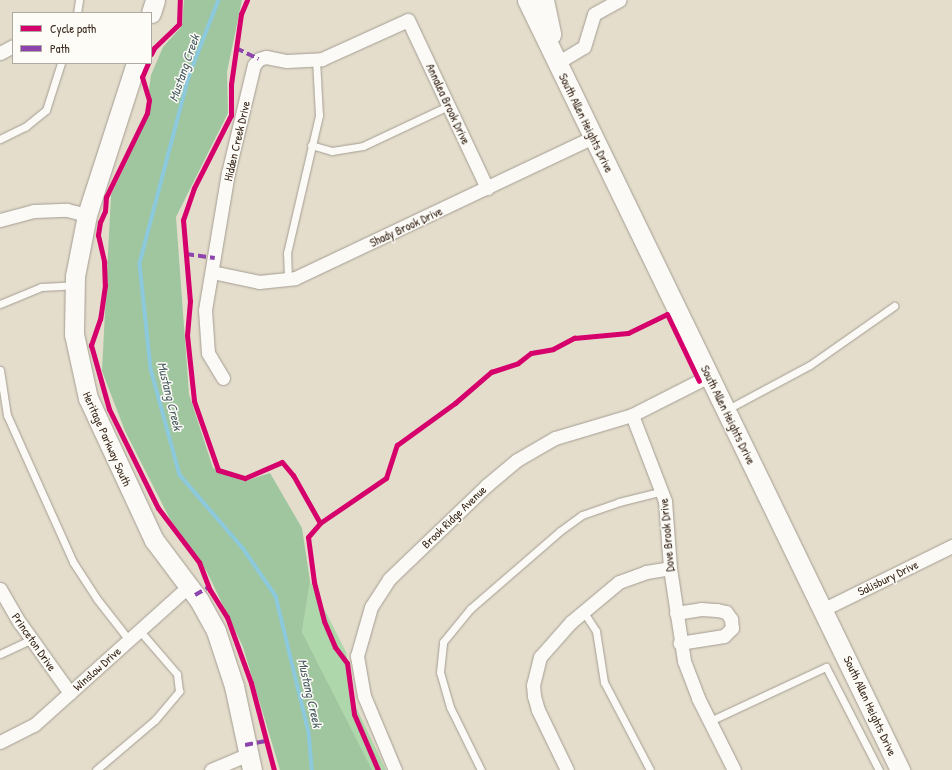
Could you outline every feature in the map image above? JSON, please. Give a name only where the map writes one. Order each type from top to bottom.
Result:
[{"type":"main road","points":[[151,12],[154,0]]},
{"type":"main road","name":"South Allen Heights Drive","points":[[538,2],[556,61],[824,609],[900,770]]},
{"type":"main road","name":"Heritage Parkway South","points":[[136,64],[87,215],[75,285],[74,334],[88,398],[154,540],[199,600],[216,631],[234,686],[250,763]]},
{"type":"street","points":[[556,61],[584,47],[594,14],[619,0]]},
{"type":"street","name":"Hidden Creek Drive","points":[[223,378],[208,353],[205,310],[228,173],[256,61],[266,57],[287,61],[316,60],[408,20]]},
{"type":"street","name":"Annalea Brook Drive","points":[[408,20],[487,188]]},
{"type":"street","points":[[0,53],[12,47]]},
{"type":"street","name":"Shady Brook Drive","points":[[212,272],[259,282],[288,279],[327,265],[593,137]]},
{"type":"street","points":[[0,220],[34,211],[67,210],[87,215]]},
{"type":"street","name":"Brook Ridge Avenue","points":[[395,770],[364,696],[357,656],[371,607],[390,579],[487,485],[517,460],[556,438],[632,415],[709,376]]},
{"type":"street","name":"Dove Brook Drive","points":[[632,415],[663,491],[670,568],[680,644],[690,678],[734,770]]},
{"type":"street","name":"Salisbury Drive","points":[[824,609],[952,546]]},
{"type":"street","points":[[567,770],[538,710],[533,686],[540,657],[583,612],[624,580],[646,572],[670,568]]},
{"type":"street","name":"Winslow Drive","points":[[0,742],[34,725],[188,587]]},
{"type":"street","name":"Princeton Drive","points":[[0,589],[32,639],[70,693]]},
{"type":"street","points":[[676,613],[701,609],[717,610],[726,612],[731,619],[732,628],[724,636],[680,644]]},
{"type":"street","points":[[211,770],[250,763]]},
{"type":"lane","points":[[77,12],[79,0]]},
{"type":"lane","points":[[288,279],[287,253],[319,115],[316,60]]},
{"type":"lane","points":[[0,139],[25,127],[46,110],[61,64]]},
{"type":"lane","points":[[311,145],[332,151],[363,146],[448,106]]},
{"type":"lane","points":[[0,304],[41,287],[75,285]]},
{"type":"lane","points":[[726,410],[810,365],[894,306]]},
{"type":"lane","points":[[0,370],[7,415],[73,562],[97,599],[129,640]]},
{"type":"lane","points":[[480,770],[450,707],[440,672],[443,642],[470,609],[560,531],[582,515],[663,491]]},
{"type":"lane","points":[[583,612],[596,631],[604,682],[650,770]]},
{"type":"lane","points":[[96,770],[155,720],[179,691],[177,674],[139,630]]},
{"type":"lane","points":[[0,654],[32,639]]},
{"type":"lane","points":[[710,721],[826,667],[879,770]]},
{"type":"green space","points":[[184,0],[242,0],[227,72],[228,113],[176,217],[189,394],[213,468],[245,481],[270,473],[302,528],[310,581],[302,632],[372,770],[280,770],[243,647],[207,572],[170,519],[125,431],[102,371],[111,195],[144,125],[151,75],[163,47],[182,26]]},
{"type":"green space","points":[[310,581],[346,652],[356,707],[386,770],[371,770],[302,632]]},
{"type":"waterway","name":"Mustang Creek","points":[[219,0],[189,77],[140,264],[151,369],[180,475],[243,548],[276,596],[309,732],[312,770]]},
{"type":"marked path","points":[[236,48],[259,59]]},
{"type":"marked path","points":[[186,254],[215,258]]},
{"type":"marked path","points":[[195,595],[209,587]]},
{"type":"marked path","points":[[245,745],[266,741]]},
{"type":"cycle path","points":[[152,52],[154,48],[179,24],[180,0]]},
{"type":"cycle path","points":[[247,0],[241,14],[231,84],[231,115],[194,188],[183,220],[190,301],[187,335],[194,401],[218,470],[245,478],[282,462],[293,475],[320,523]]},
{"type":"cycle path","points":[[148,64],[142,77],[149,100],[147,113],[106,197],[105,211],[100,222],[98,235],[104,262],[105,285],[100,319],[91,345],[109,409],[158,508],[199,562],[210,590],[227,617],[251,683],[274,770]]},
{"type":"cycle path","points":[[378,770],[354,714],[347,663],[335,647],[324,621],[314,582],[308,537],[320,523],[386,478],[397,445],[455,403],[491,372],[518,363],[531,353],[553,349],[574,338],[628,333],[667,314],[699,381]]}]
